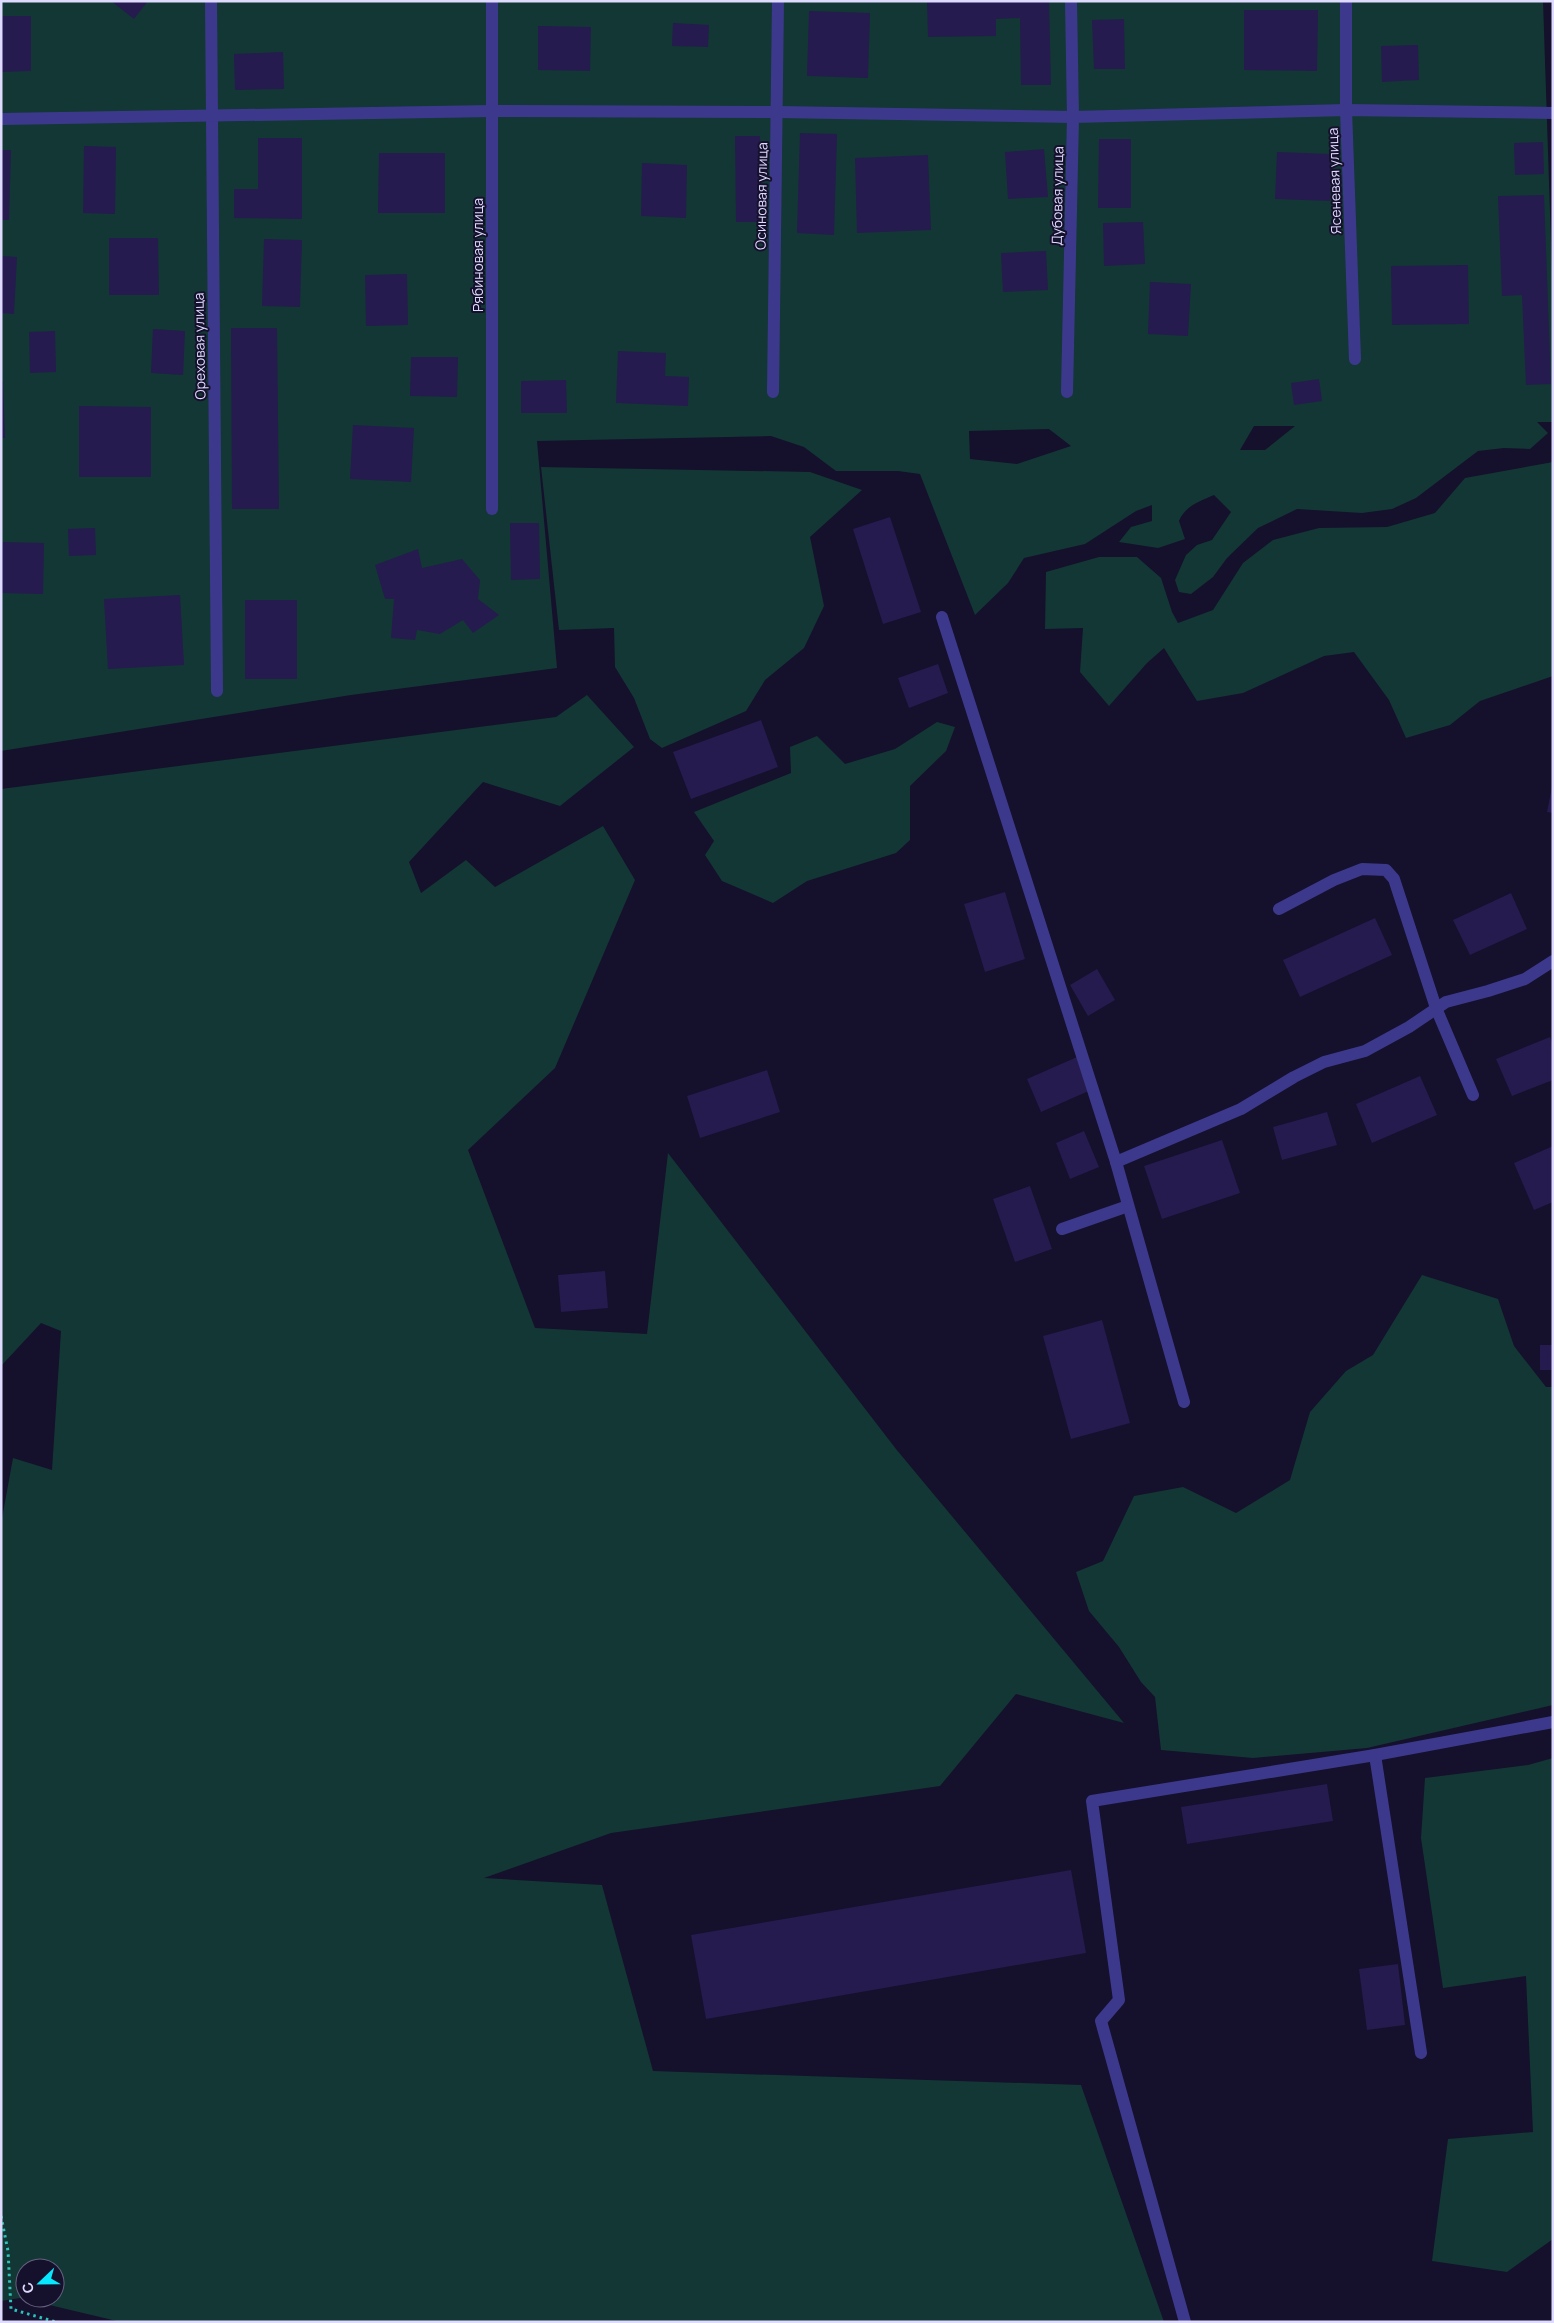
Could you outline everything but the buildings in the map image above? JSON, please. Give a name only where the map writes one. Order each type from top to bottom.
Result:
[{"type":"street","name":"Ореховая улица","points":[[211,1],[217,691]]},
{"type":"street","name":"Рябиновая улица","points":[[492,1],[492,509]]},
{"type":"street","name":"Осиновая улица","points":[[772,392],[778,112],[778,1]]},
{"type":"street","name":"Дубовая улица","points":[[1067,392],[1073,117],[1071,1]]},
{"type":"street","name":"Ясеневая улица","points":[[1346,1],[1346,110],[1355,359]]},
{"type":"street","points":[[1,119],[492,111],[778,112],[1073,117],[1346,110],[1553,113]]},
{"type":"street","points":[[942,618],[1116,1162],[1184,1402]]},
{"type":"street","points":[[1280,909],[1334,880],[1362,869],[1386,870],[1394,879],[1436,1008],[1473,1095]]},
{"type":"street","points":[[1116,1162],[1242,1109],[1294,1077],[1324,1062],[1365,1051],[1409,1027],[1436,1008],[1457,997],[1488,991],[1525,979],[1553,961]]},
{"type":"street","points":[[1062,1229],[1128,1206]]},
{"type":"street","points":[[1185,2322],[1102,2021],[1119,2000],[1092,1801],[1375,1755],[1553,1722]]},
{"type":"street","points":[[1375,1755],[1421,2053]]},
{"type":"path","points":[[1,2216],[8,2251],[11,2309],[56,2322]]},
{"type":"green space","points":[[1,1],[1543,1],[1553,303],[1553,422],[1537,422],[1548,433],[1530,449],[1504,448],[1478,451],[1416,498],[1392,509],[1362,513],[1297,509],[1258,528],[1227,558],[1213,577],[1191,594],[1179,592],[1175,580],[1186,555],[1197,545],[1212,540],[1231,512],[1214,495],[1203,499],[1185,511],[1179,521],[1185,539],[1158,548],[1119,542],[1131,527],[1152,521],[1152,505],[1136,511],[1085,544],[1024,558],[1008,583],[975,615],[920,474],[898,471],[836,471],[804,447],[771,436],[537,441],[557,668],[351,695],[1,751]],"holes":[[[1254,426],[1295,426],[1265,450],[1240,450]],[[1049,429],[1071,446],[1017,464],[970,459],[969,431]]]},
{"type":"green space","points":[[1553,462],[1553,676],[1480,701],[1450,725],[1406,738],[1389,700],[1354,652],[1324,656],[1243,693],[1197,701],[1164,648],[1147,663],[1109,706],[1080,672],[1083,628],[1045,629],[1046,572],[1099,557],[1137,557],[1161,578],[1172,612],[1178,623],[1213,610],[1243,563],[1273,540],[1319,528],[1387,527],[1435,513],[1465,478]]},
{"type":"green space","points":[[541,467],[810,472],[862,490],[810,537],[824,606],[804,648],[765,680],[746,711],[662,748],[650,739],[634,698],[615,667],[614,628],[559,630]]},
{"type":"green space","points":[[587,695],[634,747],[560,806],[483,782],[409,862],[421,893],[466,860],[495,887],[603,826],[635,880],[555,1068],[468,1150],[535,1328],[647,1334],[668,1153],[896,1449],[1124,1723],[1016,1694],[940,1786],[611,1833],[484,1878],[602,1885],[653,2071],[1081,2085],[1164,2322],[121,2322],[62,2308],[65,2308],[65,2258],[15,2258],[15,2299],[1,2301],[1,1524],[13,1458],[52,1470],[61,1331],[41,1323],[1,1366],[1,789],[556,717]]},
{"type":"green space","points":[[937,722],[955,727],[946,751],[910,786],[910,840],[896,853],[807,881],[773,903],[722,881],[705,855],[714,841],[694,812],[791,773],[790,747],[817,736],[845,764],[895,749]]},
{"type":"green space","points":[[1422,1275],[1498,1299],[1514,1346],[1546,1387],[1553,1387],[1553,1705],[1367,1748],[1253,1758],[1161,1750],[1155,1697],[1141,1682],[1119,1647],[1089,1611],[1076,1572],[1103,1561],[1134,1496],[1183,1487],[1236,1513],[1290,1480],[1310,1412],[1346,1371],[1373,1355]]},
{"type":"green space","points":[[1553,1758],[1553,2239],[1507,2272],[1432,2261],[1448,2139],[1533,2132],[1526,1976],[1443,1988],[1421,1838],[1425,1778],[1528,1765]]}]
